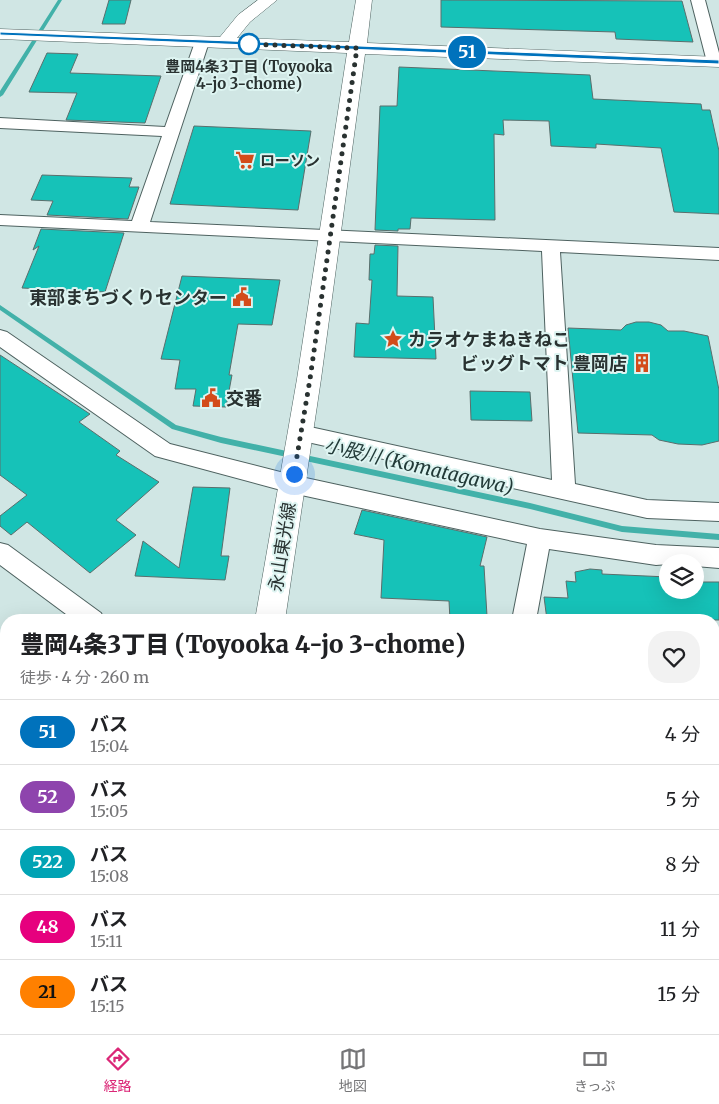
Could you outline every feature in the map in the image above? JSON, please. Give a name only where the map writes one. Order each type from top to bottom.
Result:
[{"type":"street","points":[[225,43],[232,29],[242,19],[269,0]]},
{"type":"street","name":"永山東光線","points":[[271,614],[300,439],[364,0]]},
{"type":"street","points":[[0,34],[716,62],[698,0]]},
{"type":"street","points":[[139,227],[202,42]]},
{"type":"street","points":[[0,123],[172,132]]},
{"type":"street","points":[[0,220],[719,254]]},
{"type":"street","points":[[551,247],[564,491]]},
{"type":"street","points":[[0,337],[163,450],[540,538],[656,555],[719,558]]},
{"type":"street","points":[[300,439],[648,509],[719,512]]},
{"type":"street","points":[[525,614],[540,538]]},
{"type":"street","points":[[0,552],[84,614]]},
{"type":"building","points":[[109,0],[131,0],[125,24],[102,24]]},
{"type":"building","points":[[441,0],[682,1],[693,42],[616,39],[615,32],[441,27]]},
{"type":"building","points":[[47,53],[78,54],[70,73],[161,76],[145,123],[66,120],[77,93],[29,92]]},
{"type":"building","points":[[399,67],[590,75],[593,99],[701,104],[702,110],[710,110],[719,151],[719,214],[674,212],[661,148],[596,144],[596,148],[551,146],[549,121],[503,120],[504,135],[494,134],[495,220],[411,218],[410,229],[398,229],[398,231],[375,230],[380,106],[397,106]]},
{"type":"building","name":"ローソン","points":[[194,126],[311,131],[298,210],[170,204]]},
{"type":"building","points":[[42,175],[132,178],[129,187],[139,187],[128,219],[47,215],[53,201],[31,200]]},
{"type":"building","points":[[41,229],[124,233],[105,292],[22,288],[39,246],[33,250]]},
{"type":"building","points":[[375,245],[398,246],[397,296],[433,297],[436,359],[354,357],[356,323],[369,324],[372,280],[369,280],[370,254],[374,254]]},
{"type":"building","points":[[182,276],[280,280],[272,325],[238,324],[229,375],[232,375],[226,407],[193,406],[196,389],[175,389],[180,360],[161,359]]},
{"type":"building","name":"ビッグトマト 豊岡店","points":[[636,322],[649,322],[661,325],[668,331],[684,331],[708,336],[719,390],[719,441],[702,445],[678,444],[659,440],[652,435],[578,433],[568,328],[621,330],[626,325]]},
{"type":"building","points":[[0,355],[90,414],[79,422],[120,451],[116,455],[159,482],[116,520],[136,535],[90,573],[27,522],[11,535],[0,526],[0,516],[27,495],[0,475]]},
{"type":"building","points":[[470,391],[530,392],[532,421],[471,420]]},
{"type":"building","points":[[193,487],[230,488],[221,556],[229,556],[225,580],[135,576],[143,541],[179,568]]},
{"type":"building","points":[[362,510],[487,537],[480,566],[484,566],[487,614],[450,614],[449,601],[381,598],[384,540],[354,534]]},
{"type":"building","points":[[590,569],[602,570],[602,574],[659,577],[659,599],[704,599],[704,582],[719,582],[719,614],[546,614],[544,597],[568,598],[566,581],[576,582],[575,572]]},
{"type":"waterway","name":"小股川 (Komatagawa)","points":[[0,95],[60,0]]},
{"type":"waterway","name":"小股川 (Komatagawa)","points":[[0,307],[174,427],[221,440],[530,506],[622,529],[719,537]]},
{"type":"bus line","name":"51","points":[[0,33],[719,62]]},
{"type":"place","name":"豊岡4条3丁目 (Toyooka 4-jo 3-chome)","points":[[249,44]]},
{"type":"place","name":"ローソン","points":[[245,160]]},
{"type":"place","name":"東部まちづくりセンター","points":[[242,297]]},
{"type":"place","name":"カラオケまねきねこ","points":[[393,339]]},
{"type":"place","name":"ビッグトマト 豊岡店","points":[[642,363]]},
{"type":"place","name":"交番","points":[[211,398]]},
{"type":"route","points":[[249,44],[244,44],[357,48],[310,379],[294,474]]}]
